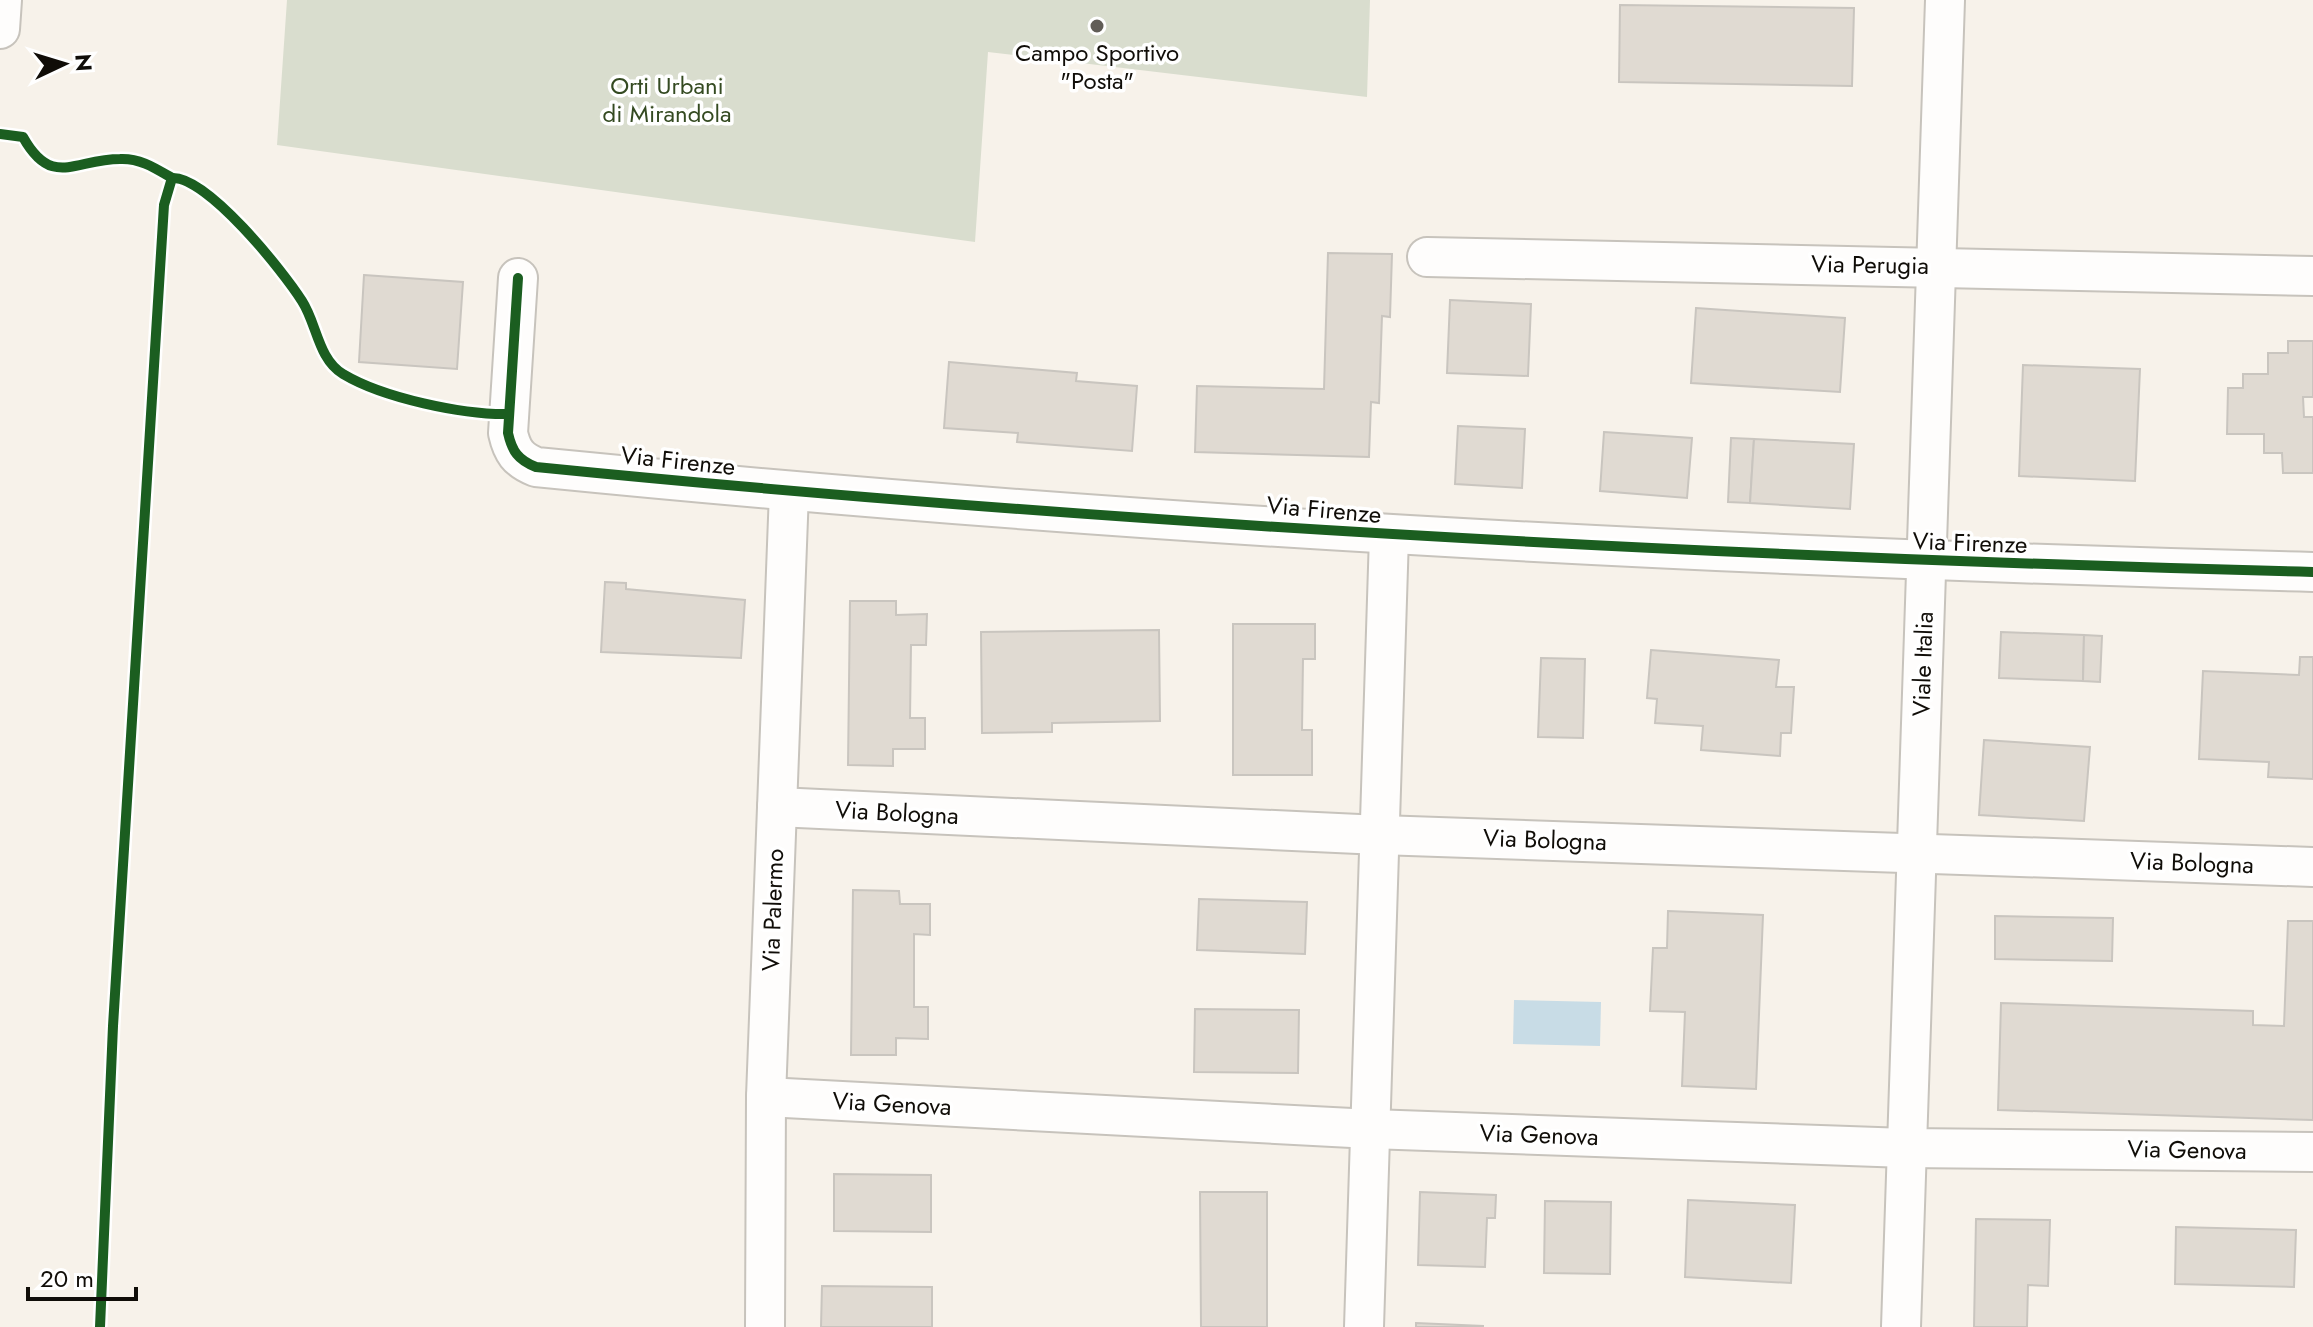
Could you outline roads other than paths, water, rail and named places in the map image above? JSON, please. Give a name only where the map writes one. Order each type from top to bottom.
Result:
[{"type":"street","points":[[0,29],[2,0]]},
{"type":"street","name":"Viale Italia","points":[[1901,1327],[1945,0]]},
{"type":"street","name":"Via Perugia","points":[[1427,257],[2313,276]]},
{"type":"street","name":"Via Firenze","points":[[518,278],[508,433],[511,448],[521,461],[536,467],[789,492],[1389,536],[1926,562],[2313,572]]},
{"type":"street","name":"Via Palermo","points":[[765,1327],[766,1097],[789,492]]},
{"type":"street","points":[[1364,1327],[1389,536]]},
{"type":"street","name":"Via Bologna","points":[[777,807],[1380,835],[2313,867]]},
{"type":"street","name":"Via Genova","points":[[766,1097],[1371,1129],[1906,1148],[2313,1152]]},
{"type":"water","points":[[1514,1000],[1601,1002],[1600,1046],[1513,1044]]},
{"type":"place","name":"Campo Sportivo \"Posta\"","points":[[1097,26]]},
{"type":"park label","name":"Orti Urbani di Mirandola","points":[[667,100]]}]
